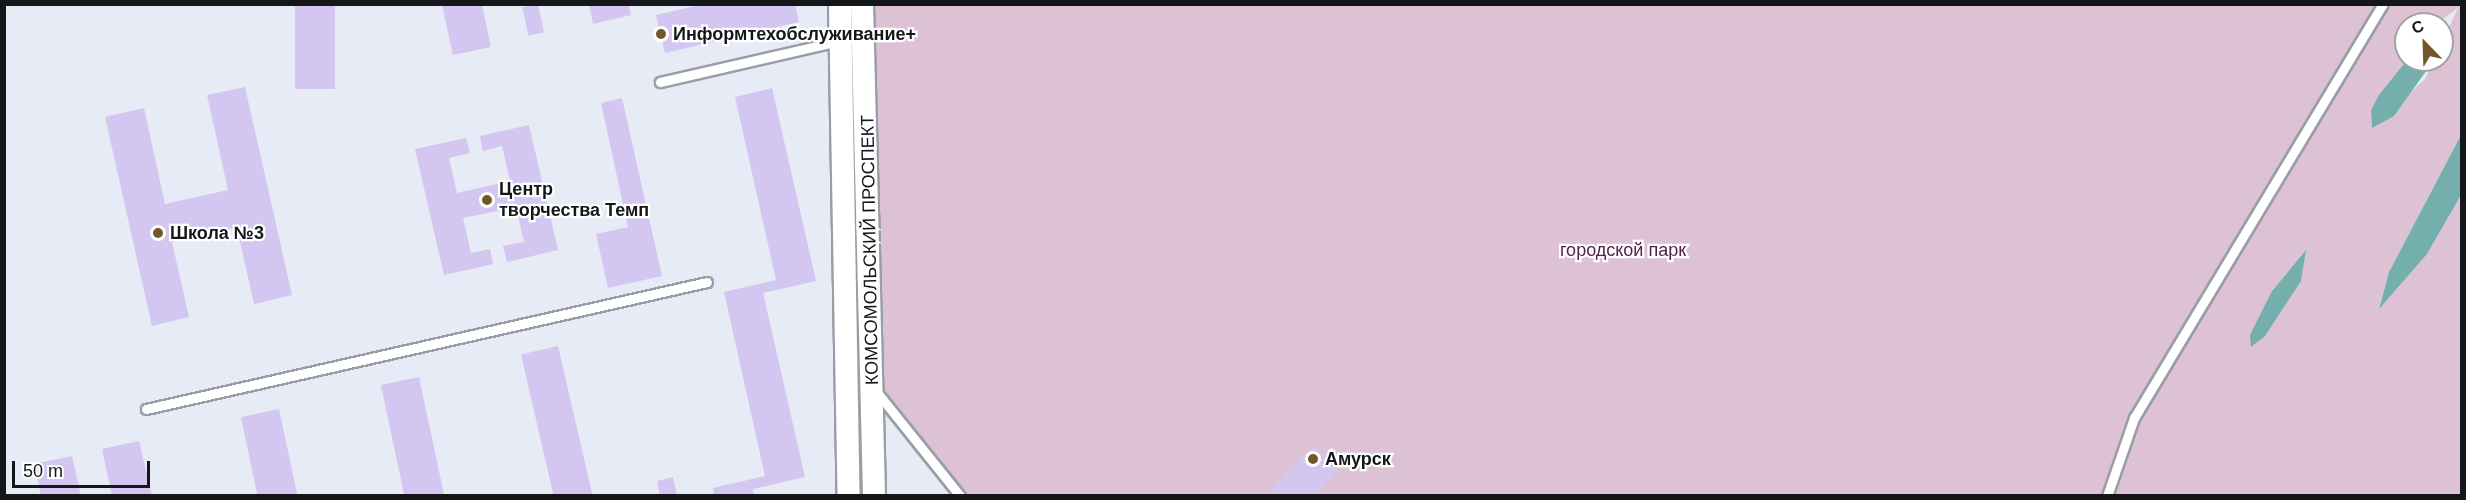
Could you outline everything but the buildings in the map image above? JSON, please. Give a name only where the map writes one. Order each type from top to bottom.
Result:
[{"type":"street","name":"КОМСОМОЛЬСКИЙ ПРОСПЕКТ","points":[[840,4],[849,495]]},
{"type":"street","name":"КОМСОМОЛЬСКИЙ ПРОСПЕКТ","points":[[862,4],[866,39],[874,495]]},
{"type":"lane","points":[[2107,495],[2134,418],[2383,4]]},
{"type":"lane","points":[[660,82],[842,41],[866,39]]},
{"type":"lane","points":[[146,409],[707,282]]},
{"type":"lane","points":[[872,387],[960,495]]},
{"type":"green space","name":"городской парк","points":[[862,5],[2461,5],[2461,135],[2389,272],[2379,307],[2427,254],[2461,195],[2461,495],[960,495],[872,387]],"holes":[[[2305,251],[2301,281],[2272,291]]]},
{"type":"shaded area","points":[[2397,72],[2425,72],[2394,116],[2372,128],[2371,110],[2379,95]]},
{"type":"shaded area","points":[[2461,135],[2461,195],[2427,254],[2379,309],[2389,272]]},
{"type":"shaded area","points":[[2306,250],[2301,281],[2265,336],[2251,347],[2250,335],[2272,291]]},
{"type":"place","name":"Информтехобслуживание+","points":[[661,34]]},
{"type":"place","name":"Центр творчества Темп","points":[[487,200]]},
{"type":"place","name":"Школа №3","points":[[158,233]]},
{"type":"place","name":"Амурск","points":[[1313,459]]}]
